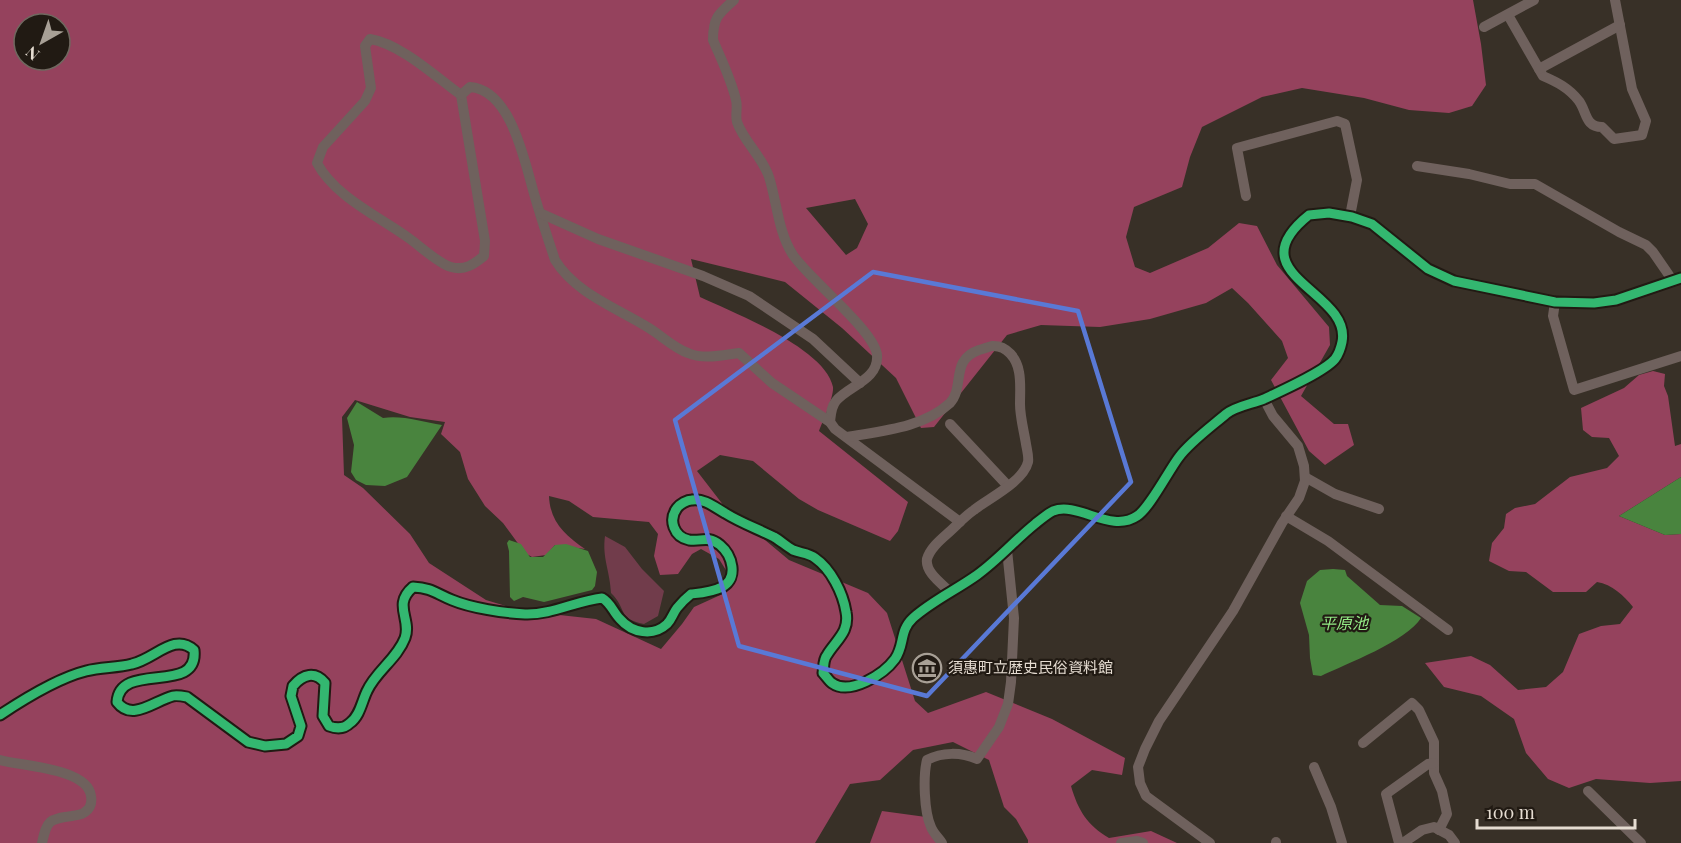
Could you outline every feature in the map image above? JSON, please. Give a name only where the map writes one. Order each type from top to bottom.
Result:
[{"type":"street","points":[[734,0],[716,18],[713,40],[737,102],[736,119],[741,132],[769,175],[782,228],[791,252],[809,275],[868,337],[877,356],[875,366],[869,375],[837,400],[831,410],[830,422]]},
{"type":"street","points":[[1484,27],[1534,0]]},
{"type":"street","points":[[1508,15],[1543,76],[1561,83],[1580,102],[1589,124],[1602,127],[1614,139],[1642,135],[1646,121],[1632,89],[1615,0]]},
{"type":"street","points":[[1539,69],[1620,25]]},
{"type":"street","points":[[370,39],[378,40],[401,51],[460,95],[485,241],[484,256],[473,265],[462,269],[449,267],[405,235],[363,209],[323,175],[318,163],[323,147],[365,101],[371,87],[365,46],[370,39]]},
{"type":"street","points":[[460,95],[470,87],[482,88],[496,100],[509,119],[518,139],[555,260],[563,273],[589,293],[650,328],[687,353],[701,357],[739,353],[772,383],[830,422],[835,429],[960,522]]},
{"type":"street","points":[[1246,196],[1237,148],[1337,121],[1345,124],[1357,180],[1350,216]]},
{"type":"street","points":[[0,715],[53,685],[86,671],[133,664],[178,642],[187,644],[194,650],[195,660],[192,667],[179,674],[134,681],[117,695],[117,702],[121,707],[128,712],[137,711],[175,695],[187,697],[248,742],[265,746],[286,744],[298,736],[301,726],[291,696],[293,686],[305,676],[312,675],[319,676],[325,683],[323,716],[329,726],[342,728],[352,723],[367,690],[397,652],[405,637],[403,600],[413,587],[432,590],[451,600],[476,607],[523,614],[537,614],[602,598],[609,602],[621,620],[631,628],[641,633],[651,632],[664,626],[691,594],[723,587],[730,579],[732,568],[725,550],[711,540],[689,540],[674,529],[672,523],[678,506],[693,499],[703,501],[777,538],[795,550],[814,557],[826,569],[840,591],[846,613],[846,627],[840,639],[825,657],[823,673],[833,684],[848,687],[867,682],[883,671],[895,659],[900,650],[904,628],[913,618],[949,591],[978,575],[1035,524],[1054,511],[1066,509],[1105,520],[1122,521],[1137,516],[1181,454],[1229,412],[1264,399],[1316,372],[1335,359],[1343,332],[1336,314],[1294,277],[1286,263],[1284,251],[1288,235],[1309,215],[1329,213],[1350,216],[1372,224],[1428,269],[1454,281],[1555,302],[1594,303],[1616,300],[1677,280],[1646,245],[1535,184],[1510,184],[1469,174],[1417,166]]},
{"type":"street","points":[[540,213],[598,239],[703,276],[749,296],[813,339],[860,383]]},
{"type":"street","points":[[1555,302],[1552,316],[1574,390],[1681,356]]},
{"type":"street","points":[[847,437],[914,423],[939,411],[956,394],[958,373],[962,363],[973,352],[992,346],[1002,348],[1013,356],[1020,374],[1020,406],[1028,461],[1024,472],[972,511],[936,545],[927,560],[928,569],[949,591]]},
{"type":"street","points":[[1210,843],[1146,796],[1140,783],[1138,768],[1159,721],[1233,611],[1286,516],[1299,498],[1305,477],[1298,446],[1273,416],[1264,399]]},
{"type":"street","points":[[950,424],[1008,486]]},
{"type":"street","points":[[1305,477],[1335,494],[1379,509]]},
{"type":"street","points":[[1286,516],[1328,541],[1448,630]]},
{"type":"street","points":[[942,843],[931,828],[927,812],[924,772],[927,760],[935,756],[951,754],[977,759],[999,727],[1008,704],[1014,618],[1007,550]]},
{"type":"street","points":[[1363,743],[1412,703],[1419,710],[1434,741],[1434,773],[1442,791],[1447,814],[1439,830]]},
{"type":"street","points":[[0,760],[54,769],[84,783],[91,792],[92,802],[88,810],[83,814],[49,822],[45,828],[42,843]]},
{"type":"street","points":[[1434,763],[1428,764],[1386,794],[1401,843],[1422,830],[1434,827],[1449,835],[1455,843]]},
{"type":"street","points":[[1314,767],[1331,807],[1342,843]]},
{"type":"street","points":[[1588,791],[1641,843]]},
{"type":"street","points":[[1121,843],[1137,841],[1143,843]]},
{"type":"highlighted area","points":[[873,272],[1078,311],[1131,482],[927,696],[739,646],[675,420]]},
{"type":"shaded area","points":[[0,0],[1473,0],[1486,85],[1472,106],[1449,113],[1409,110],[1364,98],[1302,88],[1262,97],[1202,127],[1190,157],[1182,187],[1134,207],[1126,237],[1135,267],[1150,273],[1208,248],[1239,223],[1257,226],[1277,265],[1329,327],[1330,345],[1301,396],[1334,424],[1348,424],[1354,445],[1325,465],[1309,451],[1271,380],[1288,358],[1282,341],[1232,288],[1206,303],[1150,319],[1100,327],[1041,325],[1007,335],[934,427],[921,428],[896,378],[842,328],[785,282],[691,259],[700,297],[776,333],[814,359],[826,373],[833,387],[828,409],[819,431],[908,502],[898,531],[890,541],[818,510],[799,499],[753,461],[720,455],[697,471],[724,506],[789,560],[868,593],[887,613],[915,701],[928,713],[986,692],[1052,719],[1125,758],[1122,775],[1092,770],[1071,786],[1080,810],[1095,828],[1109,838],[1151,831],[1177,843],[1028,843],[1016,819],[1004,807],[989,760],[953,742],[913,750],[880,780],[850,784],[815,843],[0,843]],"holes":[[[855,199],[868,224],[857,248],[846,255],[806,208]],[[355,400],[410,417],[445,422],[441,434],[460,452],[468,479],[485,506],[503,523],[525,553],[532,557],[546,555],[555,545],[585,549],[560,527],[552,513],[549,496],[569,501],[593,517],[649,522],[658,534],[654,556],[660,575],[678,574],[692,554],[701,549],[719,559],[734,583],[727,592],[694,607],[661,649],[596,619],[523,611],[486,600],[429,563],[410,534],[363,488],[344,475],[342,417]]]},
{"type":"shaded area","points":[[1653,371],[1665,374],[1664,386],[1668,396],[1675,446],[1681,444],[1681,477],[1619,516],[1665,535],[1681,534],[1681,781],[1650,783],[1596,779],[1569,788],[1548,779],[1526,753],[1514,719],[1481,696],[1444,687],[1425,663],[1471,656],[1490,665],[1518,690],[1546,687],[1563,672],[1579,634],[1601,626],[1620,624],[1633,607],[1608,585],[1597,582],[1586,592],[1553,592],[1526,572],[1509,571],[1489,561],[1492,543],[1504,528],[1506,514],[1515,508],[1535,504],[1570,477],[1607,468],[1619,456],[1609,438],[1592,437],[1583,430],[1581,408],[1624,388],[1639,375]]},
{"type":"shaded area","points":[[605,536],[625,547],[642,569],[664,591],[658,616],[644,624],[635,622],[626,616],[611,593]]},
{"type":"shaded area","points":[[882,811],[926,817],[938,843],[870,843]]},
{"type":"water","points":[[357,402],[383,418],[405,418],[442,425],[407,477],[385,486],[366,485],[356,480],[351,472],[354,445],[347,418]]},
{"type":"water","points":[[1681,477],[1681,534],[1665,535],[1619,516]]},
{"type":"water","points":[[509,540],[521,544],[530,557],[543,557],[555,545],[566,544],[588,551],[597,572],[595,586],[592,590],[544,602],[523,597],[514,601],[510,597],[507,543]]},
{"type":"water","name":"平原池","points":[[1320,570],[1345,570],[1347,576],[1380,605],[1402,606],[1421,618],[1403,635],[1375,651],[1321,676],[1313,675],[1309,635],[1300,603],[1307,581]]},
{"type":"cycle path","points":[[0,715],[30,696],[75,674],[132,664],[164,648],[179,644],[187,645],[194,650],[192,664],[184,672],[173,676],[144,679],[131,683],[121,690],[117,702],[123,708],[136,710],[173,696],[187,697],[248,742],[265,746],[286,744],[298,736],[301,726],[291,696],[293,686],[301,679],[313,676],[325,683],[323,716],[329,726],[343,727],[356,716],[371,684],[397,652],[405,638],[406,625],[403,606],[407,594],[413,587],[429,590],[468,605],[525,614],[535,614],[602,598],[630,628],[643,632],[655,631],[669,622],[677,608],[691,594],[718,589],[731,578],[732,566],[728,555],[720,545],[708,540],[689,540],[676,532],[673,523],[674,513],[680,505],[690,500],[701,500],[710,504],[737,520],[774,537],[793,550],[813,556],[826,568],[839,589],[847,619],[844,630],[824,661],[823,673],[831,682],[839,686],[857,685],[875,677],[890,665],[898,654],[906,628],[913,618],[985,569],[1048,514],[1063,509],[1073,510],[1116,521],[1127,521],[1137,516],[1147,506],[1184,451],[1226,414],[1302,381],[1322,370],[1335,359],[1342,342],[1340,324],[1331,309],[1289,268],[1284,253],[1289,236],[1309,215],[1329,213],[1352,217],[1372,224],[1428,269],[1454,281],[1555,302],[1594,303],[1616,300],[1681,278]]},
{"type":"place","name":"須惠町立歴史民俗資料館","points":[[927,668]]}]
